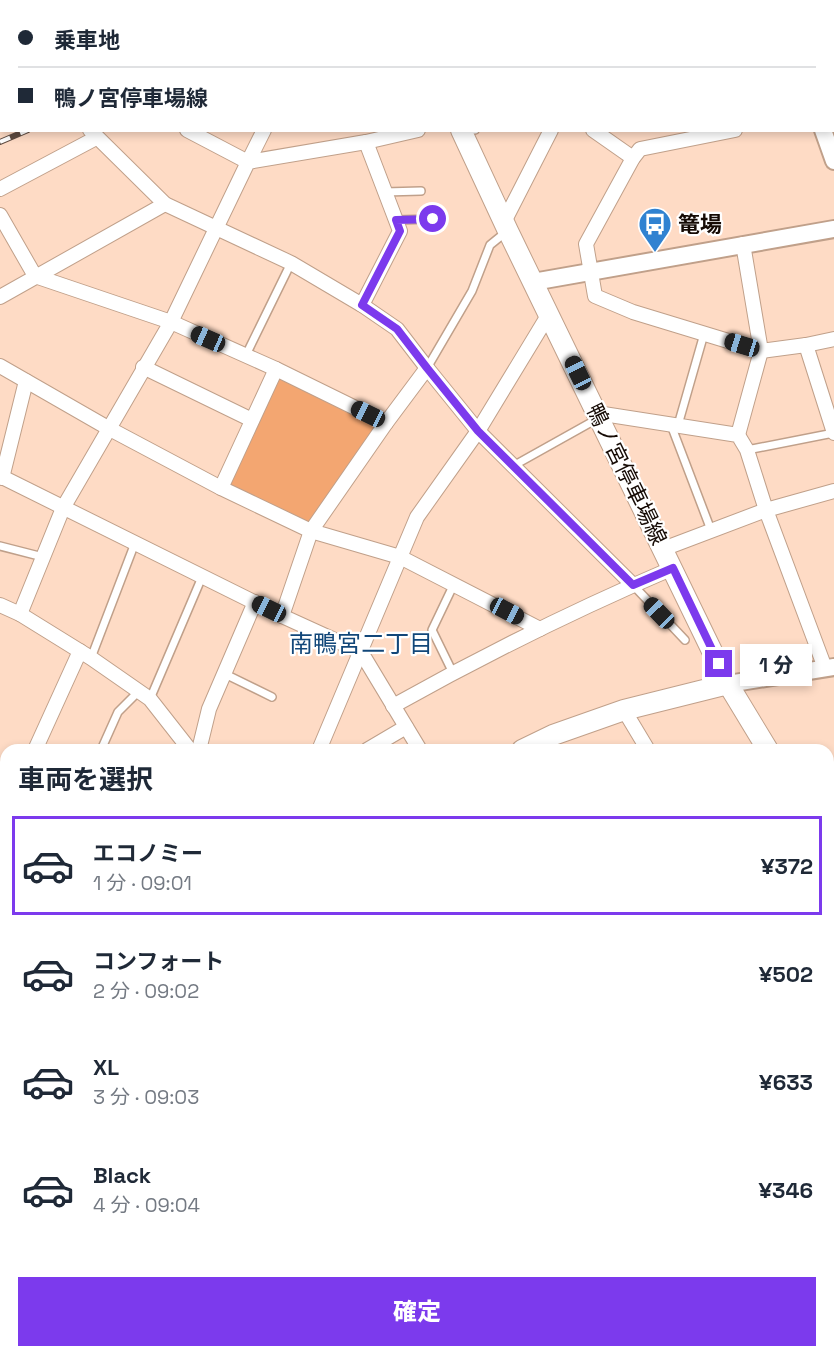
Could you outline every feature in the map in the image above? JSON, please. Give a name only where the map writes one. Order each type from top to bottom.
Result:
[{"type":"main road","name":"鴨ノ宮停車場線","points":[[462,132],[504,224],[728,684],[764,744]]},
{"type":"main road","points":[[534,744],[553,735],[624,710],[728,684]]},
{"type":"street","points":[[191,132],[248,162],[366,142],[409,132]]},
{"type":"street","points":[[20,614],[63,508],[171,322],[263,132]]},
{"type":"street","points":[[504,224],[548,132]]},
{"type":"street","points":[[596,132],[633,158]]},
{"type":"street","points":[[725,132],[640,149],[586,244],[595,296],[633,312],[761,351],[834,339]]},
{"type":"street","points":[[824,132],[834,161]]},
{"type":"street","points":[[0,189],[93,134],[165,204],[291,263],[362,305],[397,329],[478,431],[633,585]]},
{"type":"street","points":[[362,305],[400,231],[366,142]]},
{"type":"street","points":[[0,297],[165,204]]},
{"type":"street","points":[[0,215],[35,276],[171,322],[276,369],[386,423]]},
{"type":"street","points":[[533,282],[591,270],[834,230]]},
{"type":"street","points":[[728,684],[830,668],[766,510],[747,450],[738,435],[761,351],[743,244]]},
{"type":"street","points":[[322,744],[417,517],[478,431],[549,314]]},
{"type":"street","points":[[806,345],[834,433]]},
{"type":"street","points":[[0,366],[108,428],[221,488],[311,531],[400,557],[540,628]]},
{"type":"street","points":[[143,367],[252,420]]},
{"type":"street","points":[[282,616],[311,531],[427,368]]},
{"type":"street","points":[[221,488],[276,369]]},
{"type":"street","points":[[26,381],[1,477],[282,616],[361,651],[416,744]]},
{"type":"street","points":[[598,415],[674,424],[738,435]]},
{"type":"street","points":[[663,549],[766,510],[834,491]]},
{"type":"street","points":[[393,706],[453,672],[540,628],[673,568]]},
{"type":"street","points":[[200,744],[209,709],[255,602]]},
{"type":"street","points":[[0,605],[20,614],[86,654],[150,699],[185,744]]},
{"type":"street","points":[[38,744],[86,654]]},
{"type":"street","points":[[624,710],[644,744]]},
{"type":"street","points":[[377,744],[406,727]]},
{"type":"lane","points":[[385,192],[421,191]]},
{"type":"lane","points":[[396,220],[433,219]]},
{"type":"lane","points":[[427,368],[472,291],[490,245],[504,224]]},
{"type":"lane","points":[[246,355],[291,263]]},
{"type":"lane","points":[[704,334],[674,424],[711,530]]},
{"type":"lane","points":[[513,466],[598,415]]},
{"type":"lane","points":[[747,450],[834,433]]},
{"type":"lane","points":[[86,654],[135,543]]},
{"type":"lane","points":[[0,546],[43,557]]},
{"type":"lane","points":[[150,699],[202,577]]},
{"type":"lane","points":[[453,672],[432,630],[454,584]]},
{"type":"lane","points":[[633,585],[685,640]]},
{"type":"lane","points":[[225,674],[272,697]]},
{"type":"lane","points":[[104,744],[118,712],[138,692]]},
{"type":"shaded area","points":[[279,376],[377,424],[310,524],[227,485]]},
{"type":"railway","points":[[0,142],[23,132]]},
{"type":"place","name":"篭場","points":[[655,253]]},
{"type":"district","name":"南鴨宮二丁目","points":[[361,643]]},
{"type":"route","points":[[433,219],[396,220],[400,231],[362,305],[397,329],[478,431],[633,585],[673,568],[719,664]]}]
